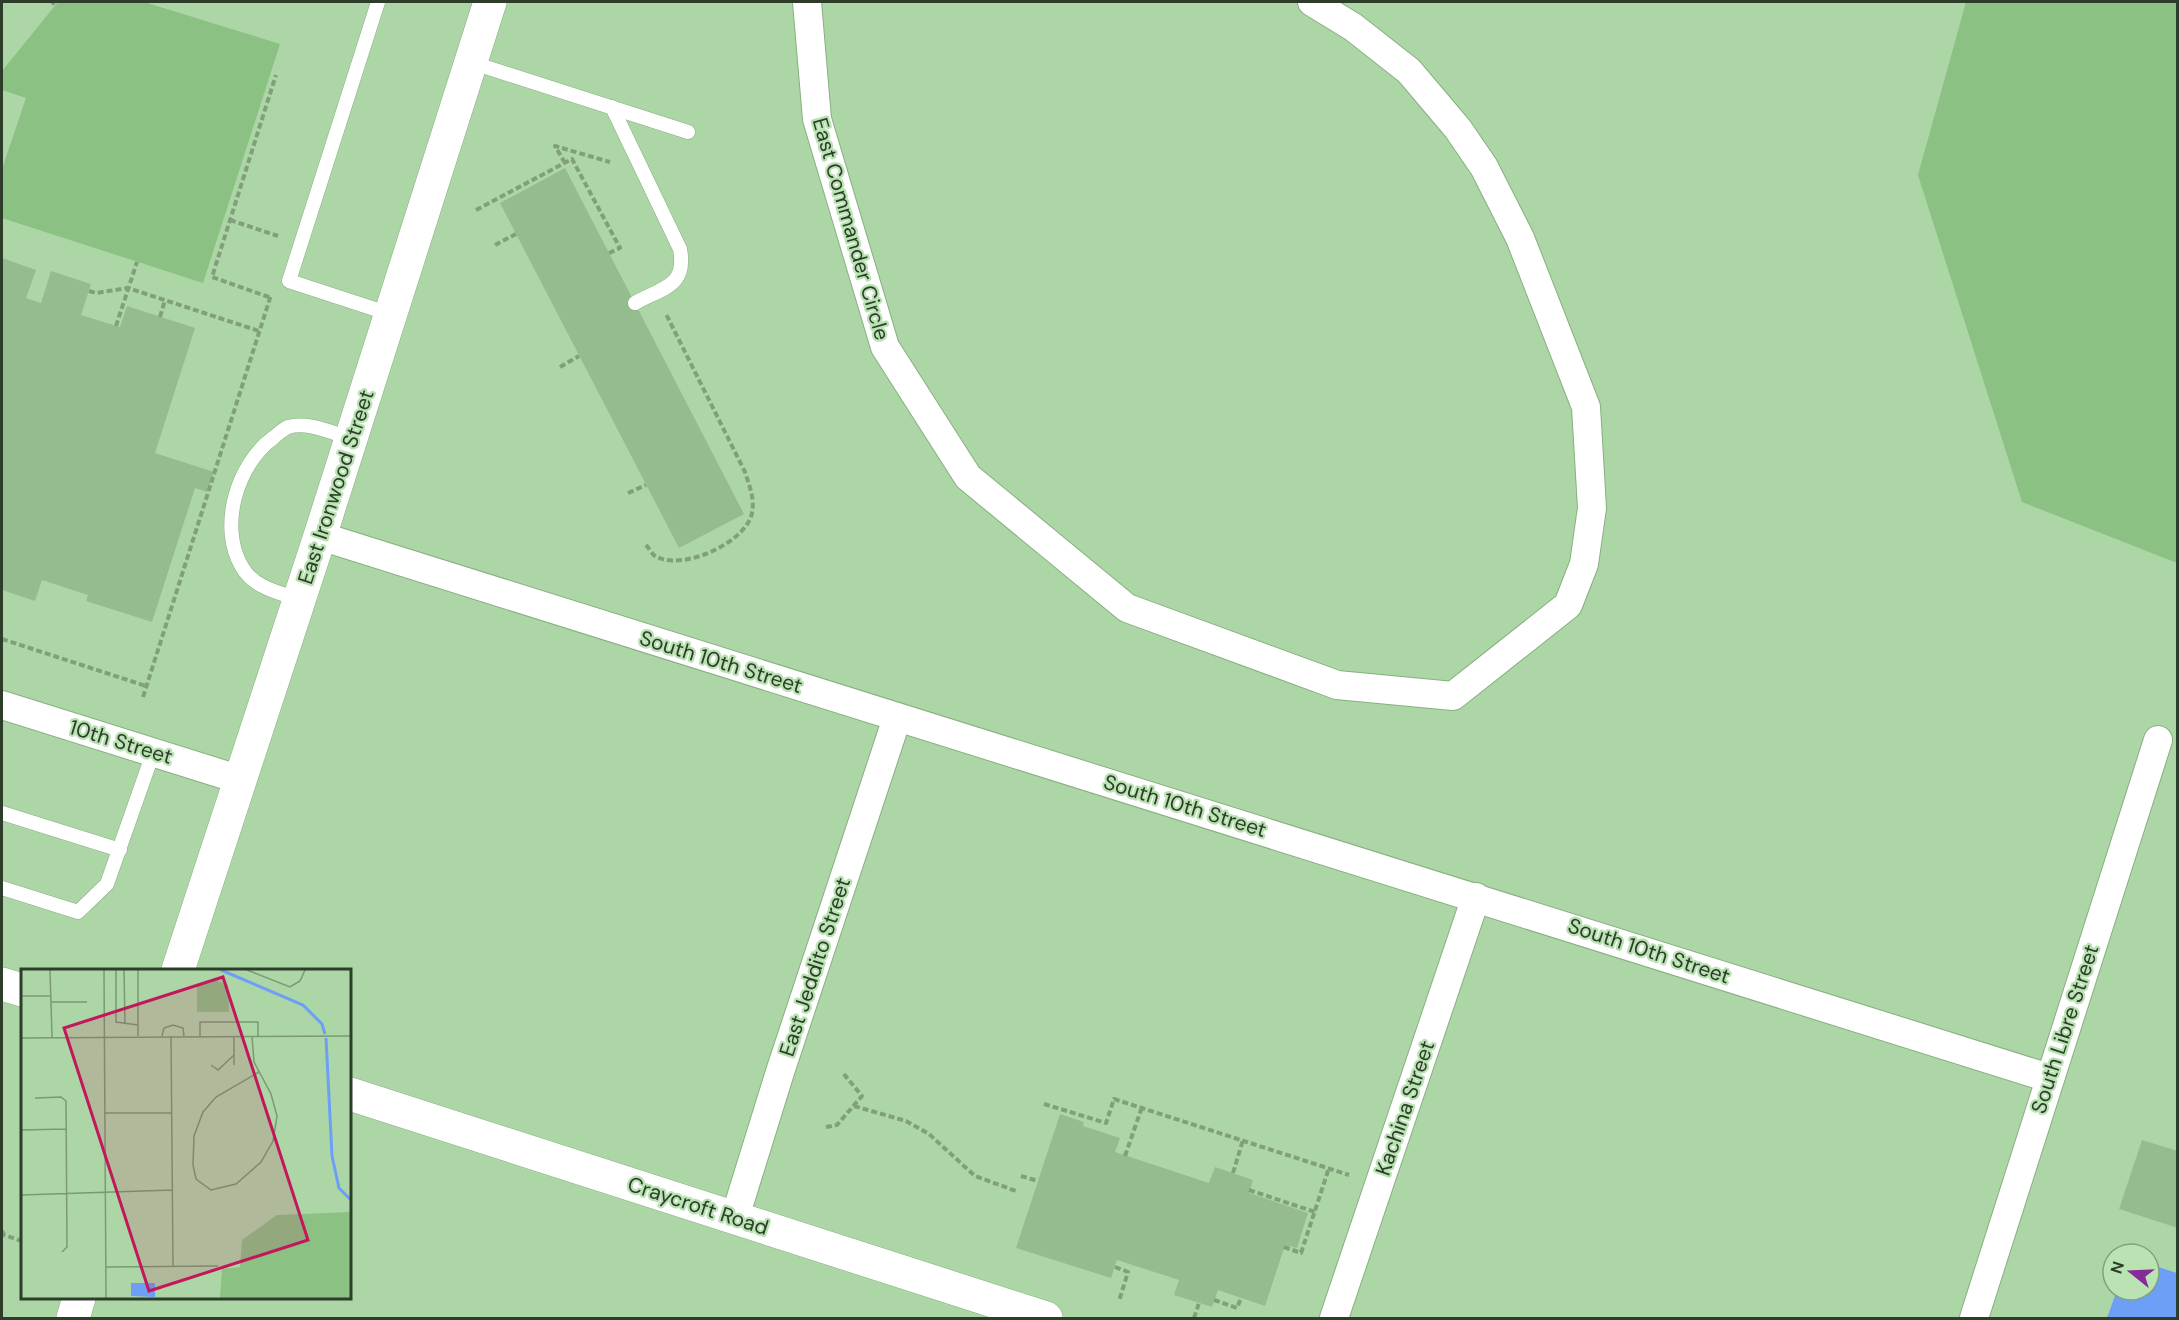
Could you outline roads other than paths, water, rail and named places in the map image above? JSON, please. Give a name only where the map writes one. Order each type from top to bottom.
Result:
[{"type":"street","name":"East Ironwood Street","points":[[178,969],[300,600],[490,2]]},
{"type":"street","name":"East Commander Circle","points":[[807,2],[817,119],[885,347],[968,477],[1127,608],[1337,685],[1452,696],[1568,605],[1584,564],[1592,508],[1586,407],[1520,238],[1478,157],[1458,129],[1409,71],[1353,27],[1312,2]]},
{"type":"street","name":"South 10th Street","points":[[320,536],[2049,1078]]},
{"type":"street","name":"10th Street","points":[[2,705],[241,780]]},
{"type":"street","name":"East Jeddito Street","points":[[735,1217],[780,1072],[897,718]]},
{"type":"street","name":"South Libre Street","points":[[1974,1318],[2158,740]]},
{"type":"street","name":"Kachina Street","points":[[1334,1318],[1476,897]]},
{"type":"street","points":[[2,984],[21,990]]},
{"type":"street","name":"Craycroft Road","points":[[351,1094],[1046,1318]]},
{"type":"street","points":[[73,1318],[79,1299]]},
{"type":"lane","points":[[378,2],[289,281],[390,314]]},
{"type":"lane","points":[[470,62],[688,132]]},
{"type":"lane","points":[[612,107],[680,249],[683,267],[679,278],[635,303]]},
{"type":"lane","points":[[300,600],[259,586],[242,567],[233,544],[232,515],[238,490],[249,464],[267,442],[287,427],[310,426],[350,438]]},
{"type":"lane","points":[[2,888],[78,912],[107,884],[153,753]]},
{"type":"lane","points":[[2,813],[120,850]]},
{"type":"water","points":[[2161,1268],[2177,1273],[2177,1318],[2107,1318],[2113,1302],[2161,1302]]}]
